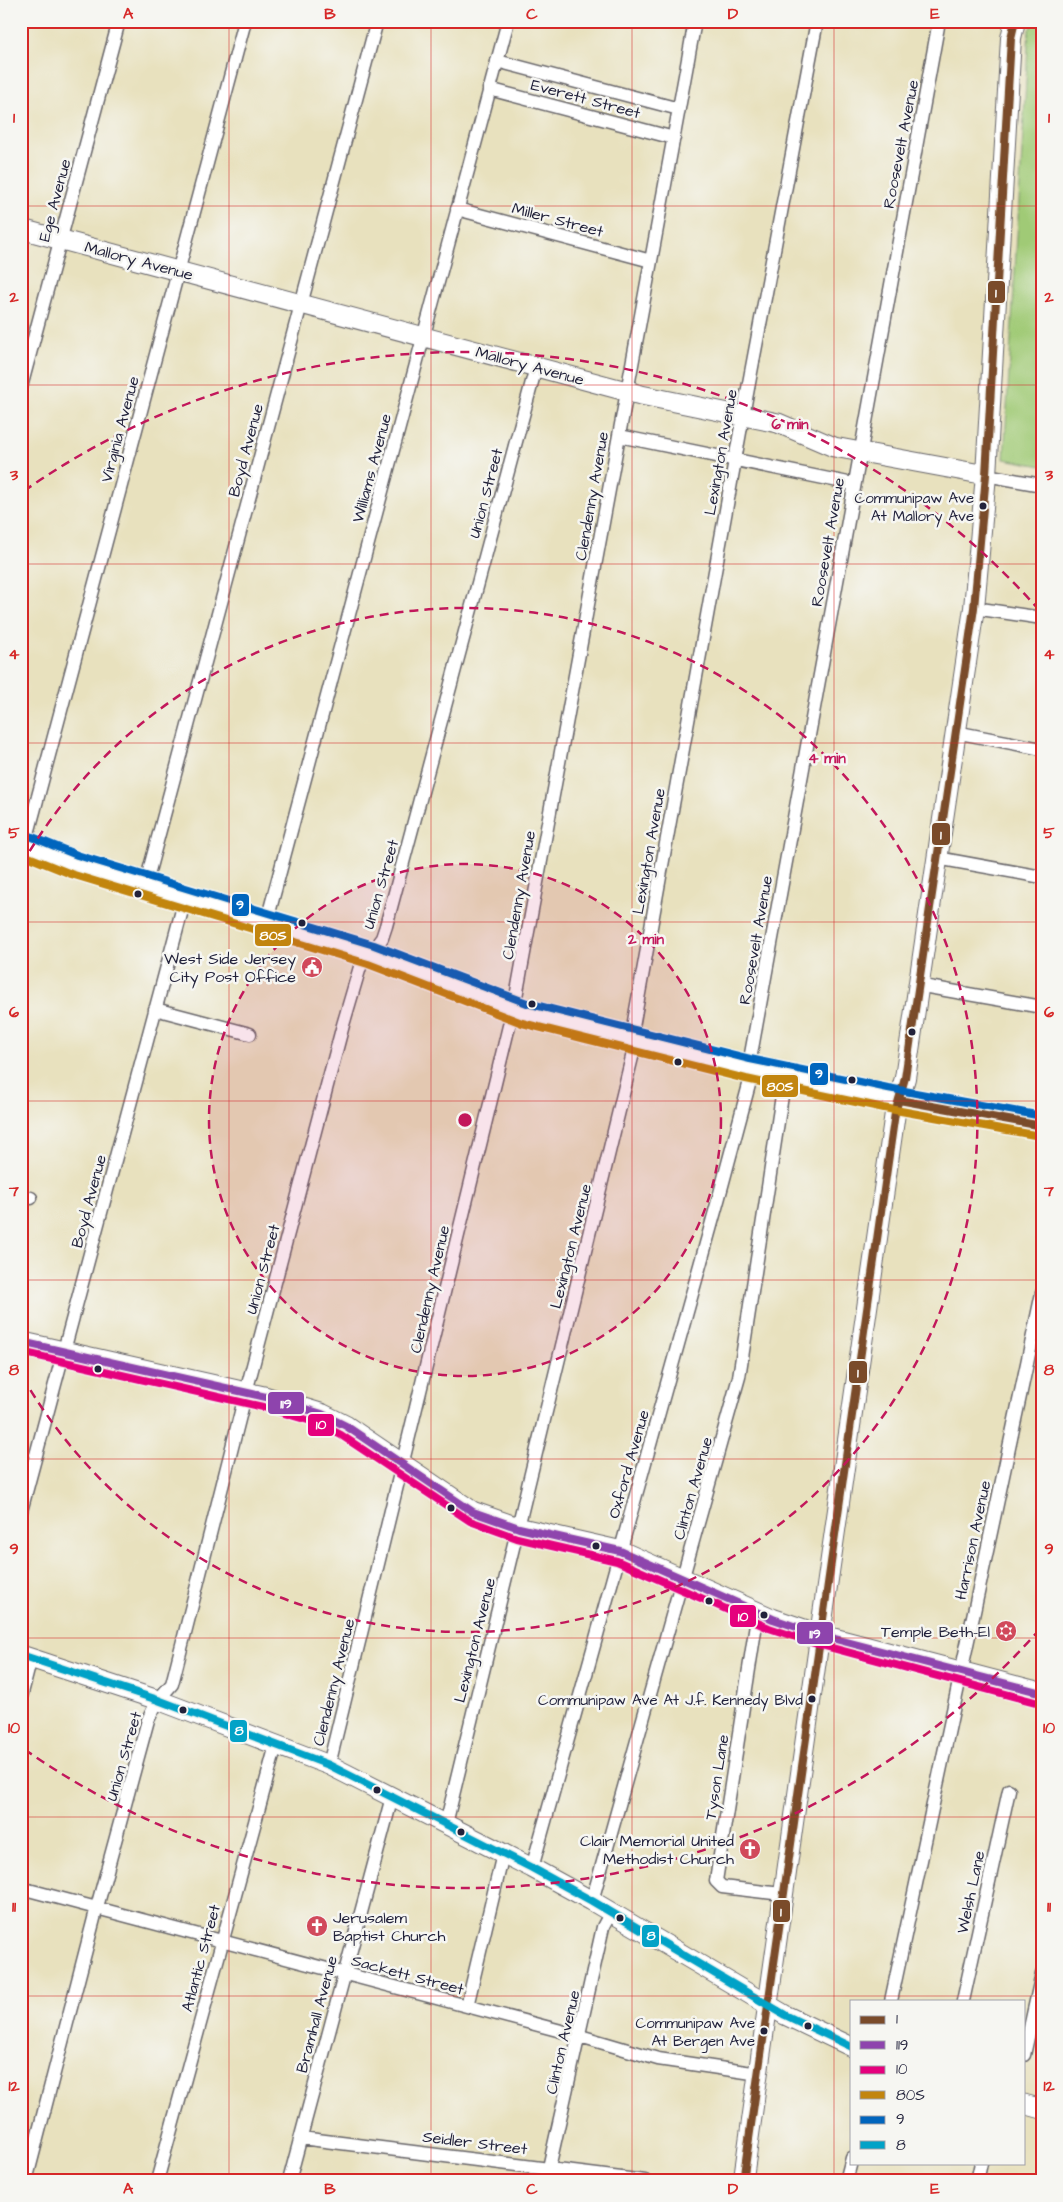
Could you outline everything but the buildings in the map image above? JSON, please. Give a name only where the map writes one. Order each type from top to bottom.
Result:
[{"type":"main road","points":[[820,1635],[898,1100],[905,1078],[917,985],[974,608],[986,475],[1013,24]]},
{"type":"main road","points":[[21,1342],[246,1392],[322,1414],[346,1426],[472,1512],[519,1528],[620,1551],[758,1610],[773,1619],[820,1635],[1042,1693]]},
{"type":"street","name":"Ege Avenue","points":[[21,387],[119,21]]},
{"type":"street","name":"Virginia Avenue","points":[[23,844],[245,21]]},
{"type":"street","name":"Boyd Avenue","points":[[145,886],[377,21]]},
{"type":"street","name":"Williams Avenue","points":[[266,924],[508,21]]},
{"type":"street","name":"Clendenny Avenue","points":[[329,1765],[512,1008],[695,21]]},
{"type":"street","name":"Lexington Avenue","points":[[446,1824],[633,1054],[631,1038],[743,414],[817,21]]},
{"type":"street","name":"Roosevelt Avenue","points":[[748,1069],[939,21]]},
{"type":"street","name":"Everett Street","points":[[497,61],[679,109]]},
{"type":"street","name":"Everett Street","points":[[489,89],[674,138]]},
{"type":"street","name":"Miller Street","points":[[457,209],[651,261]]},
{"type":"street","name":"Mallory Avenue","points":[[21,229],[627,391],[743,414],[778,423],[834,447],[859,453],[1042,484]]},
{"type":"street","name":"Union Street","points":[[26,2181],[148,1720],[158,1700],[172,1684],[246,1392],[346,1016],[360,966],[371,955],[382,938],[386,926],[536,367]]},
{"type":"street","points":[[619,436],[854,484]]},
{"type":"street","points":[[974,608],[1042,618]]},
{"type":"street","points":[[956,732],[1042,749]]},
{"type":"street","points":[[23,844],[145,886],[371,955],[512,1008],[748,1069],[898,1100],[1042,1126]]},
{"type":"street","points":[[937,858],[1042,877]]},
{"type":"street","name":"Boyd Avenue","points":[[21,1511],[184,898]]},
{"type":"street","points":[[917,985],[1042,1007]]},
{"type":"street","points":[[155,1009],[250,1034]]},
{"type":"street","name":"Oxford Avenue","points":[[532,1868],[720,1197],[750,1081],[748,1069]]},
{"type":"street","name":"Clinton Avenue","points":[[592,1901],[740,1377],[785,1076]]},
{"type":"street","name":"Harrison Avenue","points":[[891,2000],[1042,1293]]},
{"type":"street","name":"Tyson Lane","points":[[758,1610],[716,1881],[722,1887],[782,1894]]},
{"type":"street","points":[[743,2181],[820,1635]]},
{"type":"street","points":[[21,1697],[26,1657],[158,1700],[329,1765],[532,1868],[785,2014],[850,2046]]},
{"type":"street","name":"Atlantic Street","points":[[157,2181],[276,1745]]},
{"type":"street","name":"Welsh Lane","points":[[964,2000],[1009,1790]]},
{"type":"street","name":"Bramhall Avenue","points":[[289,2181],[392,1797]]},
{"type":"street","points":[[467,2006],[503,1854]]},
{"type":"street","name":"Sackett Street","points":[[21,1888],[580,2036],[658,2059],[759,2074]]},
{"type":"street","name":"Clinton Avenue","points":[[546,2181],[603,1927],[611,1912]]},
{"type":"street","points":[[1026,2046],[1042,1974]]},
{"type":"street","points":[[1026,2105],[1042,2109]]},
{"type":"street","name":"Seidler Street","points":[[300,2138],[645,2181]]},
{"type":"street","points":[[846,2181],[850,2164]]},
{"type":"street","points":[[976,2181],[981,2164]]},
{"type":"green space","points":[[1037,21],[1042,21],[1042,466],[1004,459],[1029,29]]},
{"type":"transit line","name":"1","points":[[743,2181],[895,1113],[905,1078],[974,608],[986,475],[1011,38],[1015,21]]},
{"type":"transit line","name":"9","points":[[25,834],[77,855],[374,945],[527,1003],[750,1059],[888,1088],[1042,1116]]},
{"type":"transit line","name":"80S","points":[[21,854],[71,874],[368,964],[522,1023],[746,1079],[884,1108],[1040,1136]]},
{"type":"transit line","name":"1","points":[[899,1100],[1042,1126]]},
{"type":"transit line","name":"119","points":[[21,1342],[266,1397],[322,1414],[346,1426],[473,1512],[519,1528],[620,1551],[773,1619],[820,1635],[1042,1693]]},
{"type":"transit line","name":"10","points":[[21,1352],[263,1407],[318,1423],[341,1435],[470,1521],[517,1538],[617,1561],[769,1628],[817,1644],[1039,1703]]},
{"type":"transit line","name":"8","points":[[21,1655],[158,1700],[329,1765],[532,1868],[592,1901],[785,2015],[850,2046]]},
{"type":"place","name":"Communipaw Ave At Mallory Ave","points":[[983,506]]},
{"type":"place","name":"West Side Jersey City Post Office","points":[[312,967]]},
{"type":"place","name":"Temple Beth-El","points":[[1006,1631]]},
{"type":"place","name":"Communipaw Ave At J.f. Kennedy Blvd","points":[[812,1699]]},
{"type":"place","name":"Clair Memorial United Methodist Church","points":[[750,1849]]},
{"type":"place","name":"Jerusalem Baptist Church","points":[[317,1926]]},
{"type":"place","name":"Communipaw Ave At Bergen Ave","points":[[764,2031]]}]
